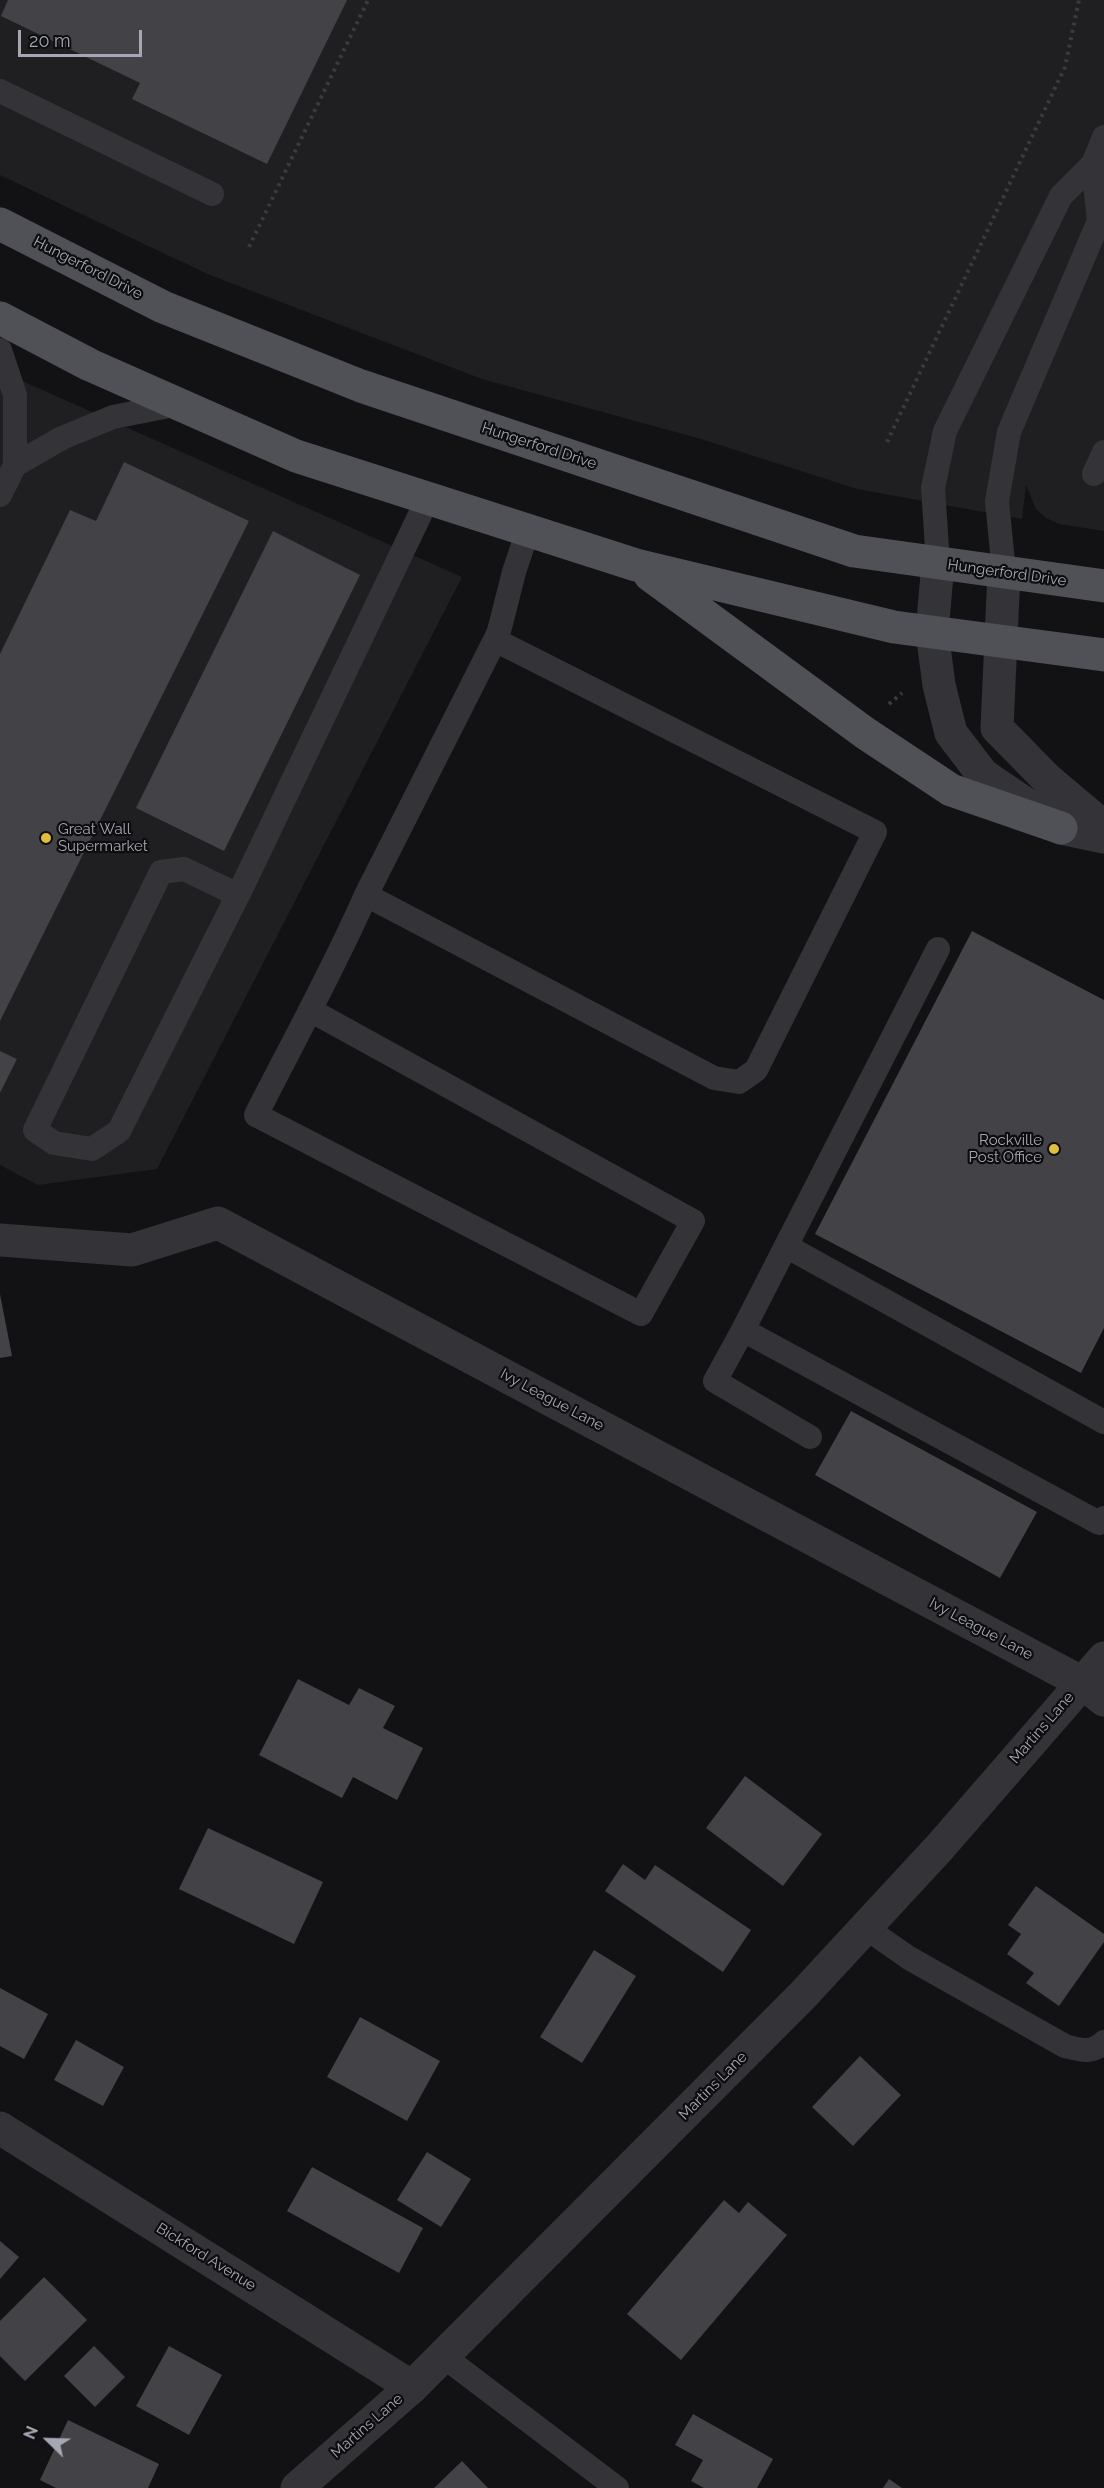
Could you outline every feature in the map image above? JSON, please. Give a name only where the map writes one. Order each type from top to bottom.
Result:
[{"type":"main road","name":"Hungerford Drive","points":[[0,224],[163,307],[361,386],[854,551],[1104,586]]},
{"type":"main road","points":[[0,318],[90,365],[296,456],[636,565],[894,627],[1104,656]]},
{"type":"main road","points":[[636,565],[865,733],[951,790],[1061,828]]},
{"type":"street","points":[[938,563],[932,632],[939,685],[951,732],[982,775],[1061,828],[1104,837]]},
{"type":"street","points":[[1004,572],[999,641],[997,728],[1048,780],[1104,826]]},
{"type":"street","name":"Ivy League Lane","points":[[0,1240],[132,1250],[218,1223],[1093,1691]]},
{"type":"street","name":"Martins Lane","points":[[297,2488],[412,2387],[794,2005],[940,1847],[1093,1691],[1104,1658]]},
{"type":"street","name":"Bickford Avenue","points":[[0,2128],[412,2387]]},
{"type":"lane","points":[[0,91],[212,194]]},
{"type":"lane","points":[[938,563],[933,488],[945,430],[1061,196],[1093,164],[1104,137]]},
{"type":"lane","points":[[1004,572],[997,501],[1009,432],[1099,221],[1093,164]]},
{"type":"lane","points":[[0,350],[15,395],[15,465],[0,495]]},
{"type":"lane","points":[[15,465],[62,438],[113,417],[179,404]]},
{"type":"lane","points":[[1094,474],[1104,452]]},
{"type":"lane","points":[[238,895],[184,869],[161,872],[35,1130],[54,1143],[92,1149],[119,1131],[238,895],[428,498]]},
{"type":"lane","points":[[310,1010],[693,1221],[641,1314],[256,1115],[495,640],[528,530]]},
{"type":"lane","points":[[366,896],[714,1078],[739,1082],[756,1070],[875,832],[495,640]]},
{"type":"lane","points":[[810,1437],[715,1382],[744,1330],[938,949]]},
{"type":"lane","points":[[786,1246],[1102,1415]]},
{"type":"lane","points":[[744,1330],[1099,1523],[1104,1518]]},
{"type":"lane","points":[[866,1928],[909,1958],[1065,2046],[1085,2051],[1095,2050],[1104,2042]]},
{"type":"lane","points":[[443,2356],[617,2488]]},
{"type":"path","points":[[249,247],[368,0]]},
{"type":"path","points":[[887,442],[1065,67],[1079,0]]},
{"type":"path","points":[[886,707],[910,685]]},
{"type":"shaded area","points":[[0,0],[1104,0],[1104,531],[1059,524],[1046,518],[1036,509],[1026,485],[1022,519],[857,489],[701,439],[482,379],[210,275],[0,175]]},
{"type":"shaded area","points":[[0,371],[462,577],[157,1169],[38,1185],[0,1165]]},
{"type":"building","points":[[8,0],[347,0],[267,164],[132,99],[140,83],[1,16]]},
{"type":"building","name":"Great Wall Supermarket","points":[[124,462],[249,521],[0,1021],[0,654],[70,510],[96,521]]},
{"type":"building","points":[[273,531],[360,575],[224,851],[136,808]]},
{"type":"building","points":[[972,931],[1104,1000],[1104,1328],[1081,1373],[815,1234]]},
{"type":"building","points":[[0,1051],[17,1059],[0,1093]]},
{"type":"building","points":[[0,1294],[12,1356],[0,1358]]},
{"type":"building","points":[[851,1411],[1037,1512],[1000,1578],[815,1475]]},
{"type":"building","points":[[298,1679],[349,1705],[359,1688],[395,1706],[383,1728],[423,1748],[397,1800],[353,1777],[342,1798],[259,1755]]},
{"type":"building","points":[[745,1776],[822,1834],[783,1886],[706,1828]]},
{"type":"building","points":[[208,1828],[323,1882],[294,1944],[179,1889]]},
{"type":"building","points":[[623,1864],[645,1880],[655,1865],[751,1930],[723,1972],[605,1891]]},
{"type":"building","points":[[1036,1886],[1104,1934],[1104,1942],[1059,2006],[1026,1983],[1034,1973],[1007,1954],[1021,1934],[1008,1925]]},
{"type":"building","points":[[594,1950],[636,1976],[582,2063],[540,2037]]},
{"type":"building","points":[[0,1988],[48,2014],[24,2059],[0,2046]]},
{"type":"building","points":[[360,2017],[440,2061],[407,2121],[327,2077]]},
{"type":"building","points":[[76,2040],[124,2067],[103,2106],[54,2080]]},
{"type":"building","points":[[860,2056],[901,2095],[853,2146],[812,2107]]},
{"type":"building","points":[[427,2152],[471,2179],[441,2227],[397,2200]]},
{"type":"building","points":[[312,2167],[423,2228],[399,2273],[287,2211]]},
{"type":"building","points":[[724,2200],[739,2213],[748,2202],[787,2235],[681,2360],[627,2314]]},
{"type":"building","points":[[0,2241],[19,2257],[0,2279]]},
{"type":"building","points":[[44,2277],[87,2320],[25,2381],[0,2356],[0,2321]]},
{"type":"building","points":[[94,2346],[125,2377],[95,2407],[64,2376]]},
{"type":"building","points":[[169,2346],[222,2375],[189,2435],[136,2406]]},
{"type":"building","points":[[693,2414],[773,2459],[757,2488],[704,2488],[691,2481],[703,2460],[675,2445]]},
{"type":"building","points":[[68,2420],[159,2464],[148,2488],[56,2488],[40,2480]]},
{"type":"building","points":[[462,2461],[488,2488],[434,2488]]},
{"type":"building","points":[[889,2479],[902,2488],[883,2488]]},
{"type":"place","name":"Great Wall Supermarket","points":[[46,838]]},
{"type":"place","name":"Rockville Post Office","points":[[1054,1149]]}]
